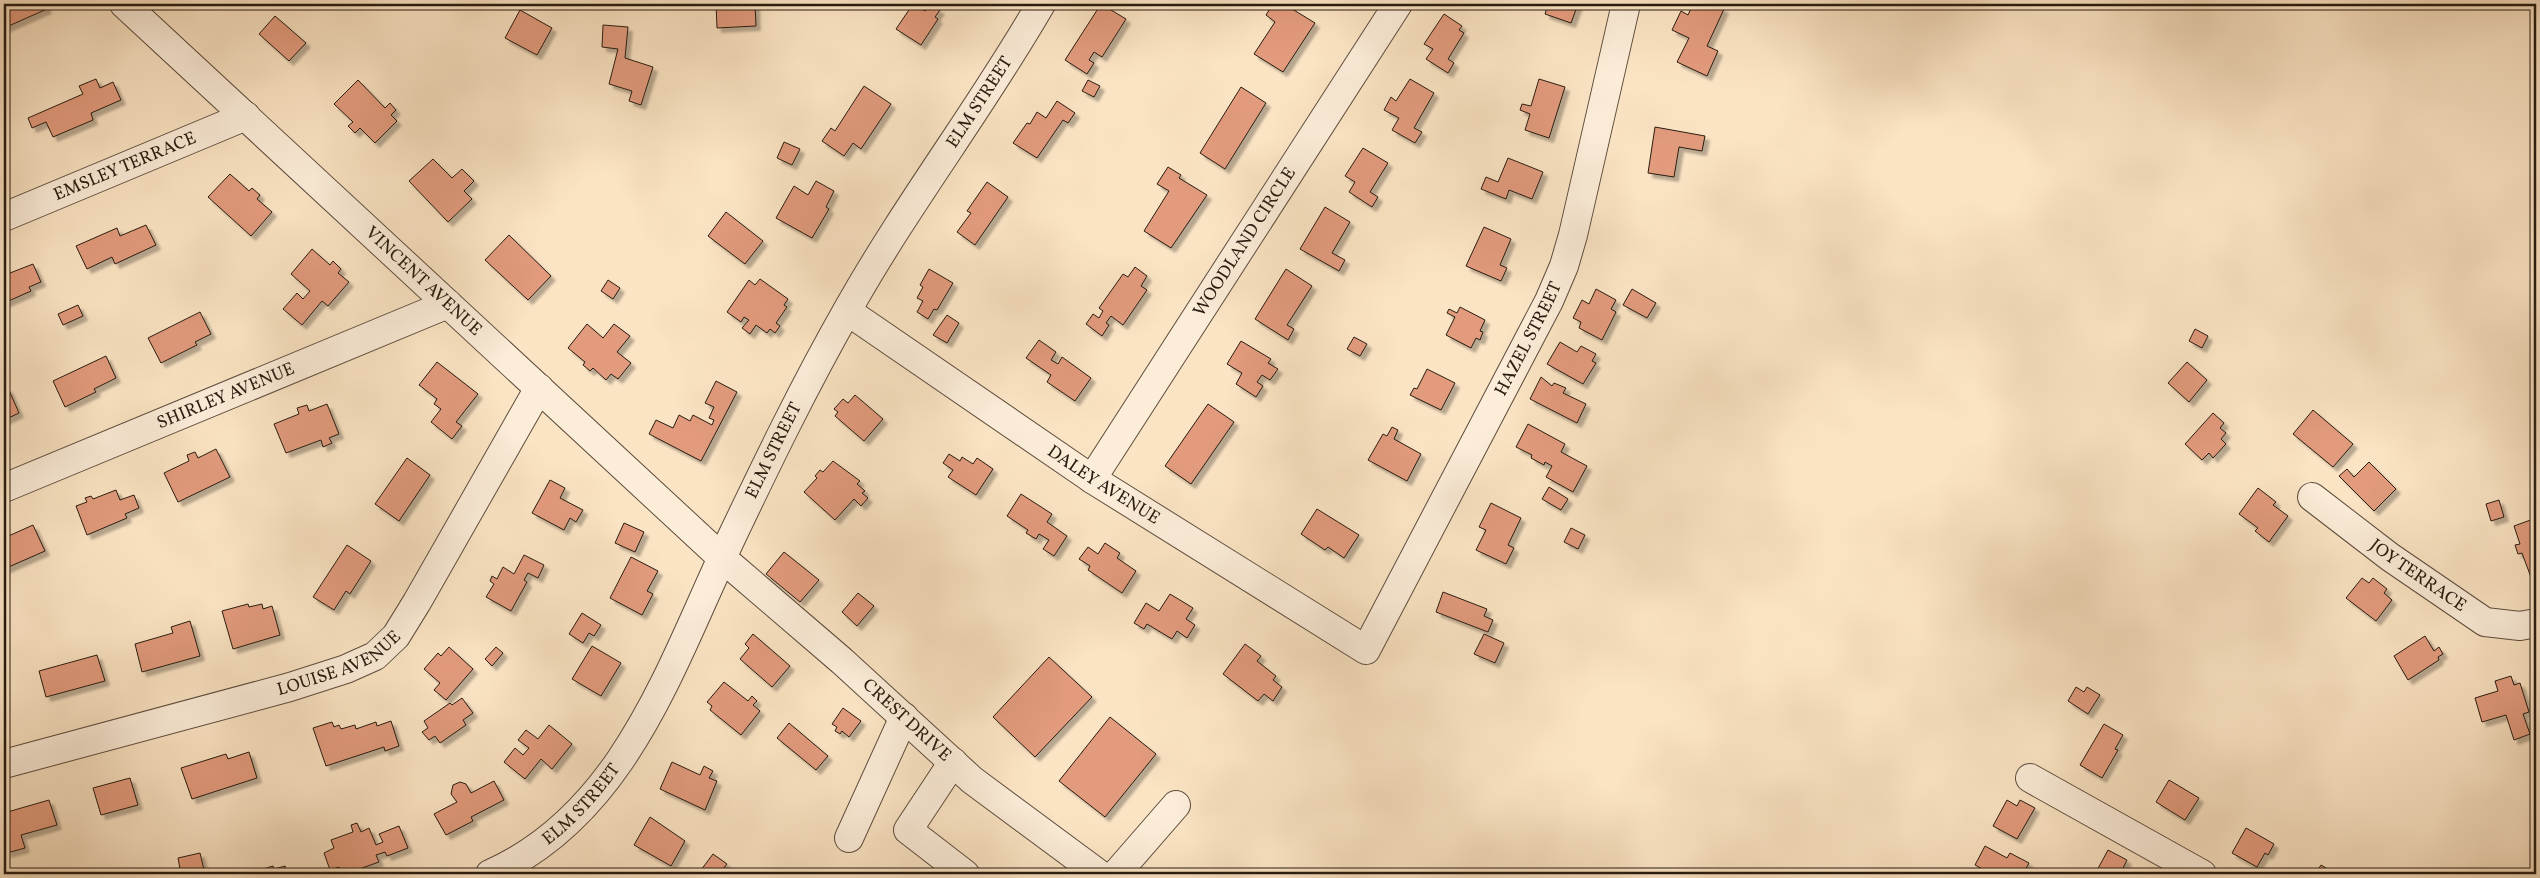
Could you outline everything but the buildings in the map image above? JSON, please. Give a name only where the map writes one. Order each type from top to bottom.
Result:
[{"type":"street","name":"VINCENT AVENUE","points":[[124,4],[722,558]]},
{"type":"street","name":"ELM STREET","points":[[490,874],[535,848],[566,822],[600,788],[645,723],[778,443],[847,311],[1042,4]]},
{"type":"street","name":"WOODLAND CIRCLE","points":[[1092,479],[1398,4]]},
{"type":"street","name":"HAZEL STREET","points":[[1366,650],[1549,300],[1564,266],[1573,235],[1626,4]]},
{"type":"street","name":"EMSLEY TERRACE","points":[[4,217],[246,116]]},
{"type":"street","name":"SHIRLEY AVENUE","points":[[4,488],[448,304]]},
{"type":"street","name":"DALEY AVENUE","points":[[847,311],[1092,479],[1366,650]]},
{"type":"street","name":"LOUISE AVENUE","points":[[4,764],[290,687],[346,669],[375,656],[396,636],[417,602],[539,388]]},
{"type":"street","name":"JOY TERRACE","points":[[2312,497],[2390,557],[2485,622],[2520,626],[2536,623]]},
{"type":"street","name":"CREST DRIVE","points":[[722,558],[904,717],[972,780],[1099,874]]},
{"type":"street","points":[[849,838],[904,717]]},
{"type":"street","points":[[953,762],[908,830],[965,874]]},
{"type":"street","points":[[2030,778],[2202,874]]},
{"type":"street","points":[[1116,874],[1176,805]]}]
